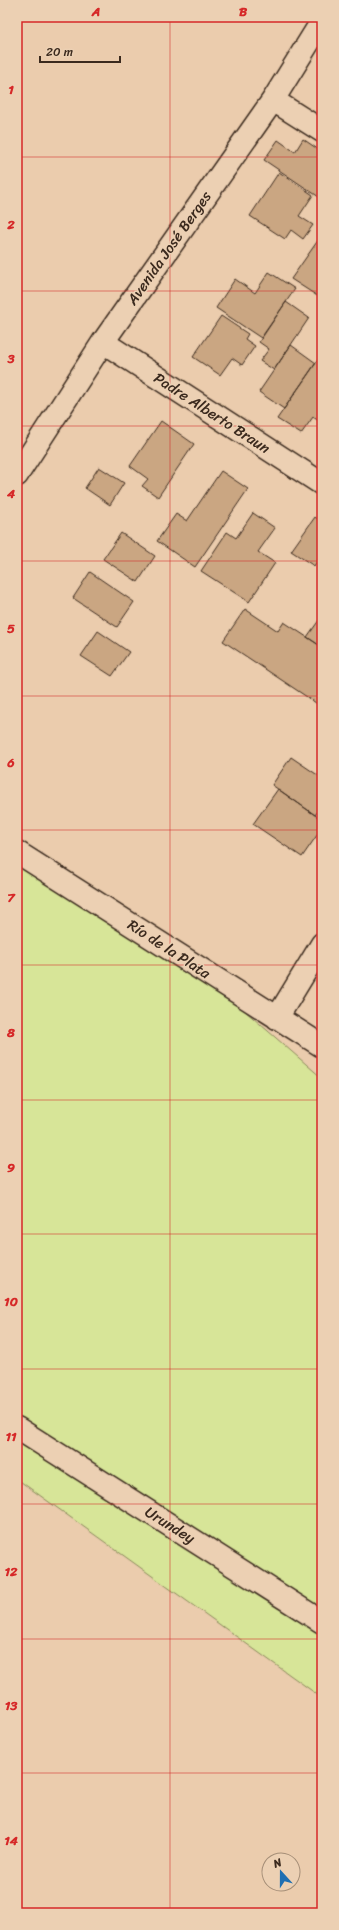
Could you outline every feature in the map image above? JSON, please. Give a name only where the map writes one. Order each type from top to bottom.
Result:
[{"type":"street","name":"Avenida José Berges","points":[[17,475],[103,342],[273,100],[322,21]]},
{"type":"street","points":[[273,100],[322,130]]},
{"type":"street","name":"Padre Alberto Braun","points":[[103,342],[322,484]]},
{"type":"street","name":"Río de la Plata","points":[[17,852],[322,1046]]},
{"type":"street","points":[[277,1018],[322,944]]},
{"type":"street","name":"Urundey","points":[[17,1428],[322,1622]]},
{"type":"green space","points":[[17,852],[183,957],[322,1078],[322,1698],[17,1479]]},
{"type":"building","points":[[303,139],[322,152],[322,199],[264,160],[278,140],[295,152]]},
{"type":"building","points":[[279,172],[313,195],[299,216],[313,225],[303,239],[291,230],[285,239],[250,216]]},
{"type":"building","points":[[319,239],[322,241],[322,299],[291,279]]},
{"type":"building","points":[[269,272],[295,289],[261,338],[216,308],[235,279],[255,293]]},
{"type":"building","points":[[286,302],[309,318],[274,370],[260,361],[269,349],[259,342]]},
{"type":"building","points":[[221,316],[248,334],[245,339],[255,346],[242,365],[232,358],[220,375],[193,357]]},
{"type":"building","points":[[291,345],[316,363],[284,409],[259,392]]},
{"type":"building","points":[[322,354],[322,423],[313,417],[301,434],[277,419]]},
{"type":"building","points":[[161,421],[194,444],[158,497],[142,486],[148,479],[130,466]]},
{"type":"building","points":[[99,467],[124,483],[110,505],[85,488]]},
{"type":"building","points":[[221,471],[248,489],[195,567],[157,541],[176,514],[187,521]]},
{"type":"building","points":[[253,513],[275,528],[258,552],[275,563],[249,602],[201,571],[227,532],[236,538]]},
{"type":"building","points":[[315,517],[322,522],[322,554],[314,566],[291,551]]},
{"type":"building","points":[[121,533],[155,556],[138,582],[103,559]]},
{"type":"building","points":[[90,572],[134,602],[117,627],[73,598]]},
{"type":"building","points":[[245,609],[278,631],[284,622],[322,647],[322,707],[223,641]]},
{"type":"building","points":[[322,616],[322,647],[307,637]]},
{"type":"building","points":[[98,631],[129,652],[112,676],[81,656]]},
{"type":"building","points":[[291,757],[322,778],[322,806],[315,815],[272,785]]},
{"type":"building","points":[[278,789],[322,820],[322,828],[302,857],[253,824]]}]
